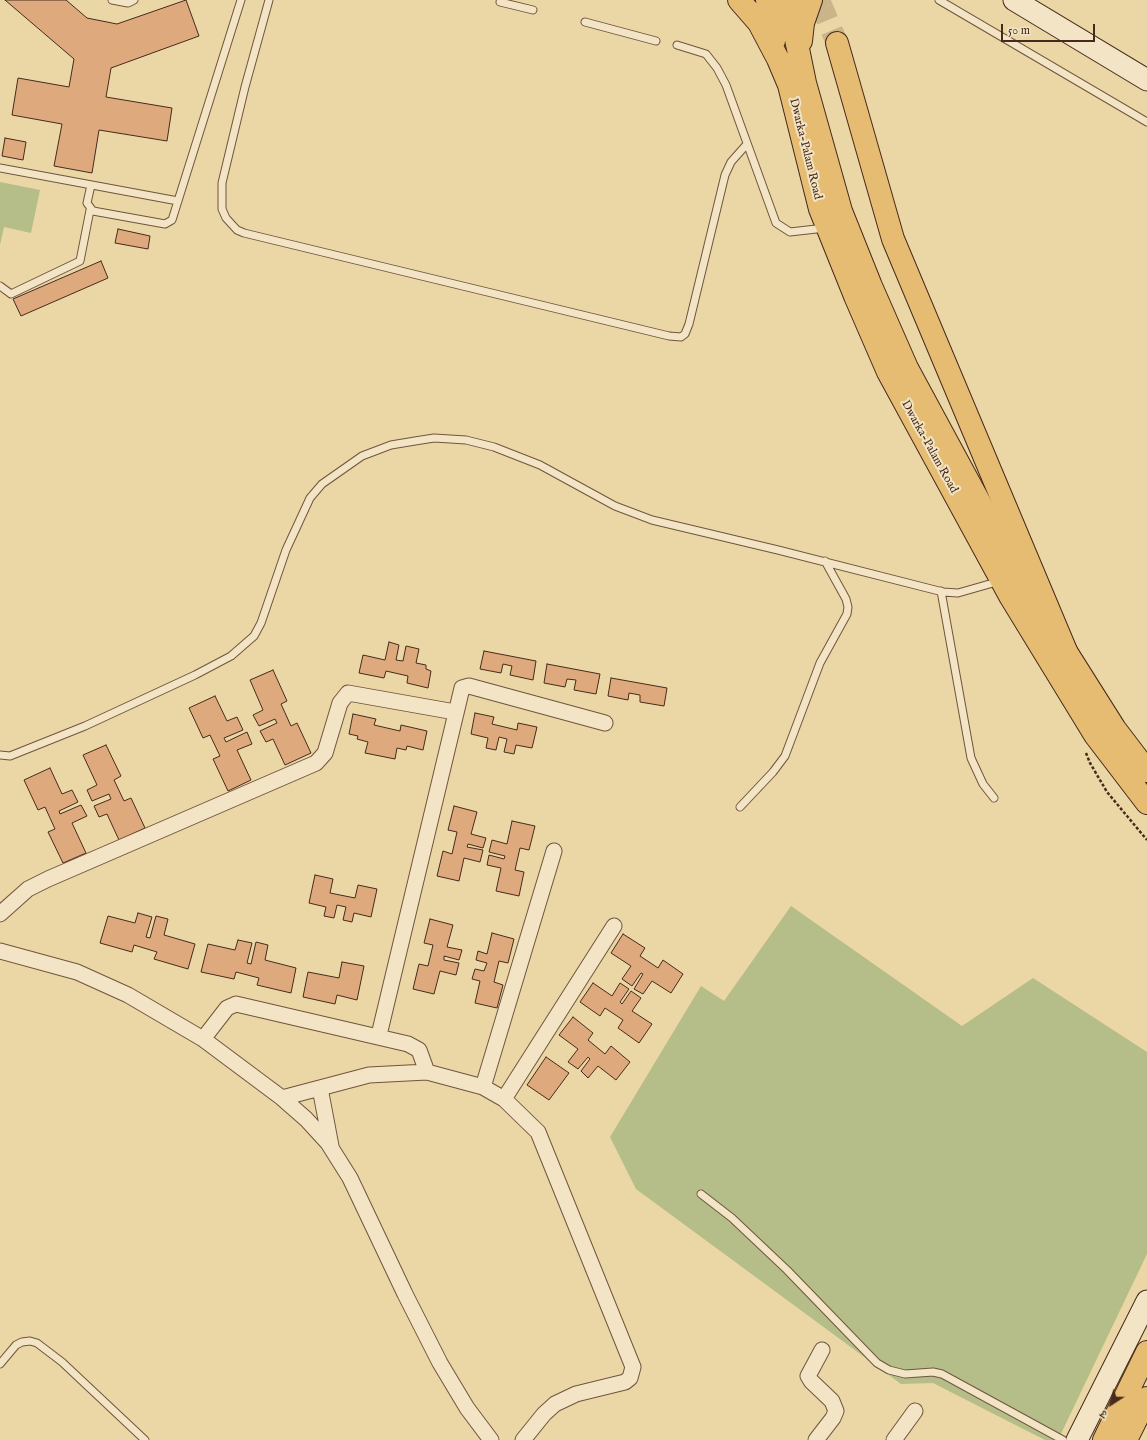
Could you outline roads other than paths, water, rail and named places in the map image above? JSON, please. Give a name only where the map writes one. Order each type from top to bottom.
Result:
[{"type":"main road","points":[[739,0],[759,23],[778,59]]},
{"type":"main road","points":[[767,0],[778,59]]},
{"type":"main road","points":[[788,0],[800,58],[841,211],[907,368],[1026,588],[1115,729],[1147,771]]},
{"type":"main road","points":[[800,58],[802,23],[811,0]]},
{"type":"main road","points":[[837,43],[893,239],[1066,651]]},
{"type":"main road","name":"Dwarka-Palam Road","points":[[778,59],[788,85],[820,209],[854,296],[888,372],[1002,580],[1095,735],[1147,803]]},
{"type":"main road","points":[[1104,1440],[1147,1352]]},
{"type":"main road","points":[[1126,1440],[1147,1398]]},
{"type":"street","points":[[1014,0],[1147,80]]},
{"type":"street","points":[[379,1036],[461,690],[466,685],[605,723]]},
{"type":"street","points":[[0,914],[28,889],[48,878],[316,763],[325,753],[340,703],[348,693],[455,712]]},
{"type":"street","points":[[483,1087],[554,851]]},
{"type":"street","points":[[504,1099],[614,926]]},
{"type":"street","points":[[0,951],[77,972],[128,995],[203,1039],[282,1098],[306,1119],[331,1148],[350,1178],[366,1208],[405,1294],[452,1385],[491,1440]]},
{"type":"street","points":[[203,1039],[228,1008],[236,1004],[379,1036],[414,1046],[422,1055],[427,1072]]},
{"type":"street","points":[[282,1098],[369,1075],[427,1072],[483,1087],[504,1099],[526,1118],[538,1132],[633,1367],[630,1378],[625,1382],[576,1394],[555,1404],[544,1414],[523,1440]]},
{"type":"street","points":[[320,1088],[331,1148]]},
{"type":"street","points":[[1077,1440],[1147,1301]]},
{"type":"street","points":[[816,1440],[833,1418],[836,1411],[832,1401],[811,1381],[808,1376],[822,1350]]},
{"type":"street","points":[[894,1440],[915,1411]]},
{"type":"lane","points":[[112,0],[128,3],[134,0]]},
{"type":"lane","points":[[90,210],[97,213],[165,224],[172,220],[241,0]]},
{"type":"lane","points":[[269,0],[245,87],[222,183],[222,209],[226,218],[237,230],[669,336],[681,337],[685,334],[689,324],[725,175],[731,162],[747,144]]},
{"type":"lane","points":[[939,0],[1147,122]]},
{"type":"lane","points":[[500,2],[533,10]]},
{"type":"lane","points":[[585,22],[656,41]]},
{"type":"lane","points":[[677,45],[706,54],[713,61],[726,85],[771,213],[779,226],[790,232],[828,227]]},
{"type":"lane","points":[[0,168],[178,201]]},
{"type":"lane","points":[[0,286],[11,294],[80,261],[90,210],[87,203],[91,185]]},
{"type":"lane","points":[[0,755],[10,756],[92,723],[195,675],[231,656],[254,636],[261,623],[286,550],[310,498],[322,484],[362,456],[392,445],[434,438],[466,440],[487,445],[540,465],[631,513],[652,520],[825,561],[942,591],[958,592],[1002,580]]},
{"type":"lane","points":[[740,807],[773,772],[785,756],[820,663],[848,614],[846,599],[825,561]]},
{"type":"lane","points":[[942,591],[971,758],[983,784],[994,798]]},
{"type":"lane","points":[[701,1194],[732,1218],[787,1270],[877,1362],[890,1370],[905,1374],[933,1372],[942,1374],[1063,1440]]},
{"type":"lane","points":[[0,1364],[16,1345],[22,1342],[30,1341],[37,1343],[62,1362],[145,1440]]},
{"type":"tunnel","points":[[819,0],[837,43]]}]
